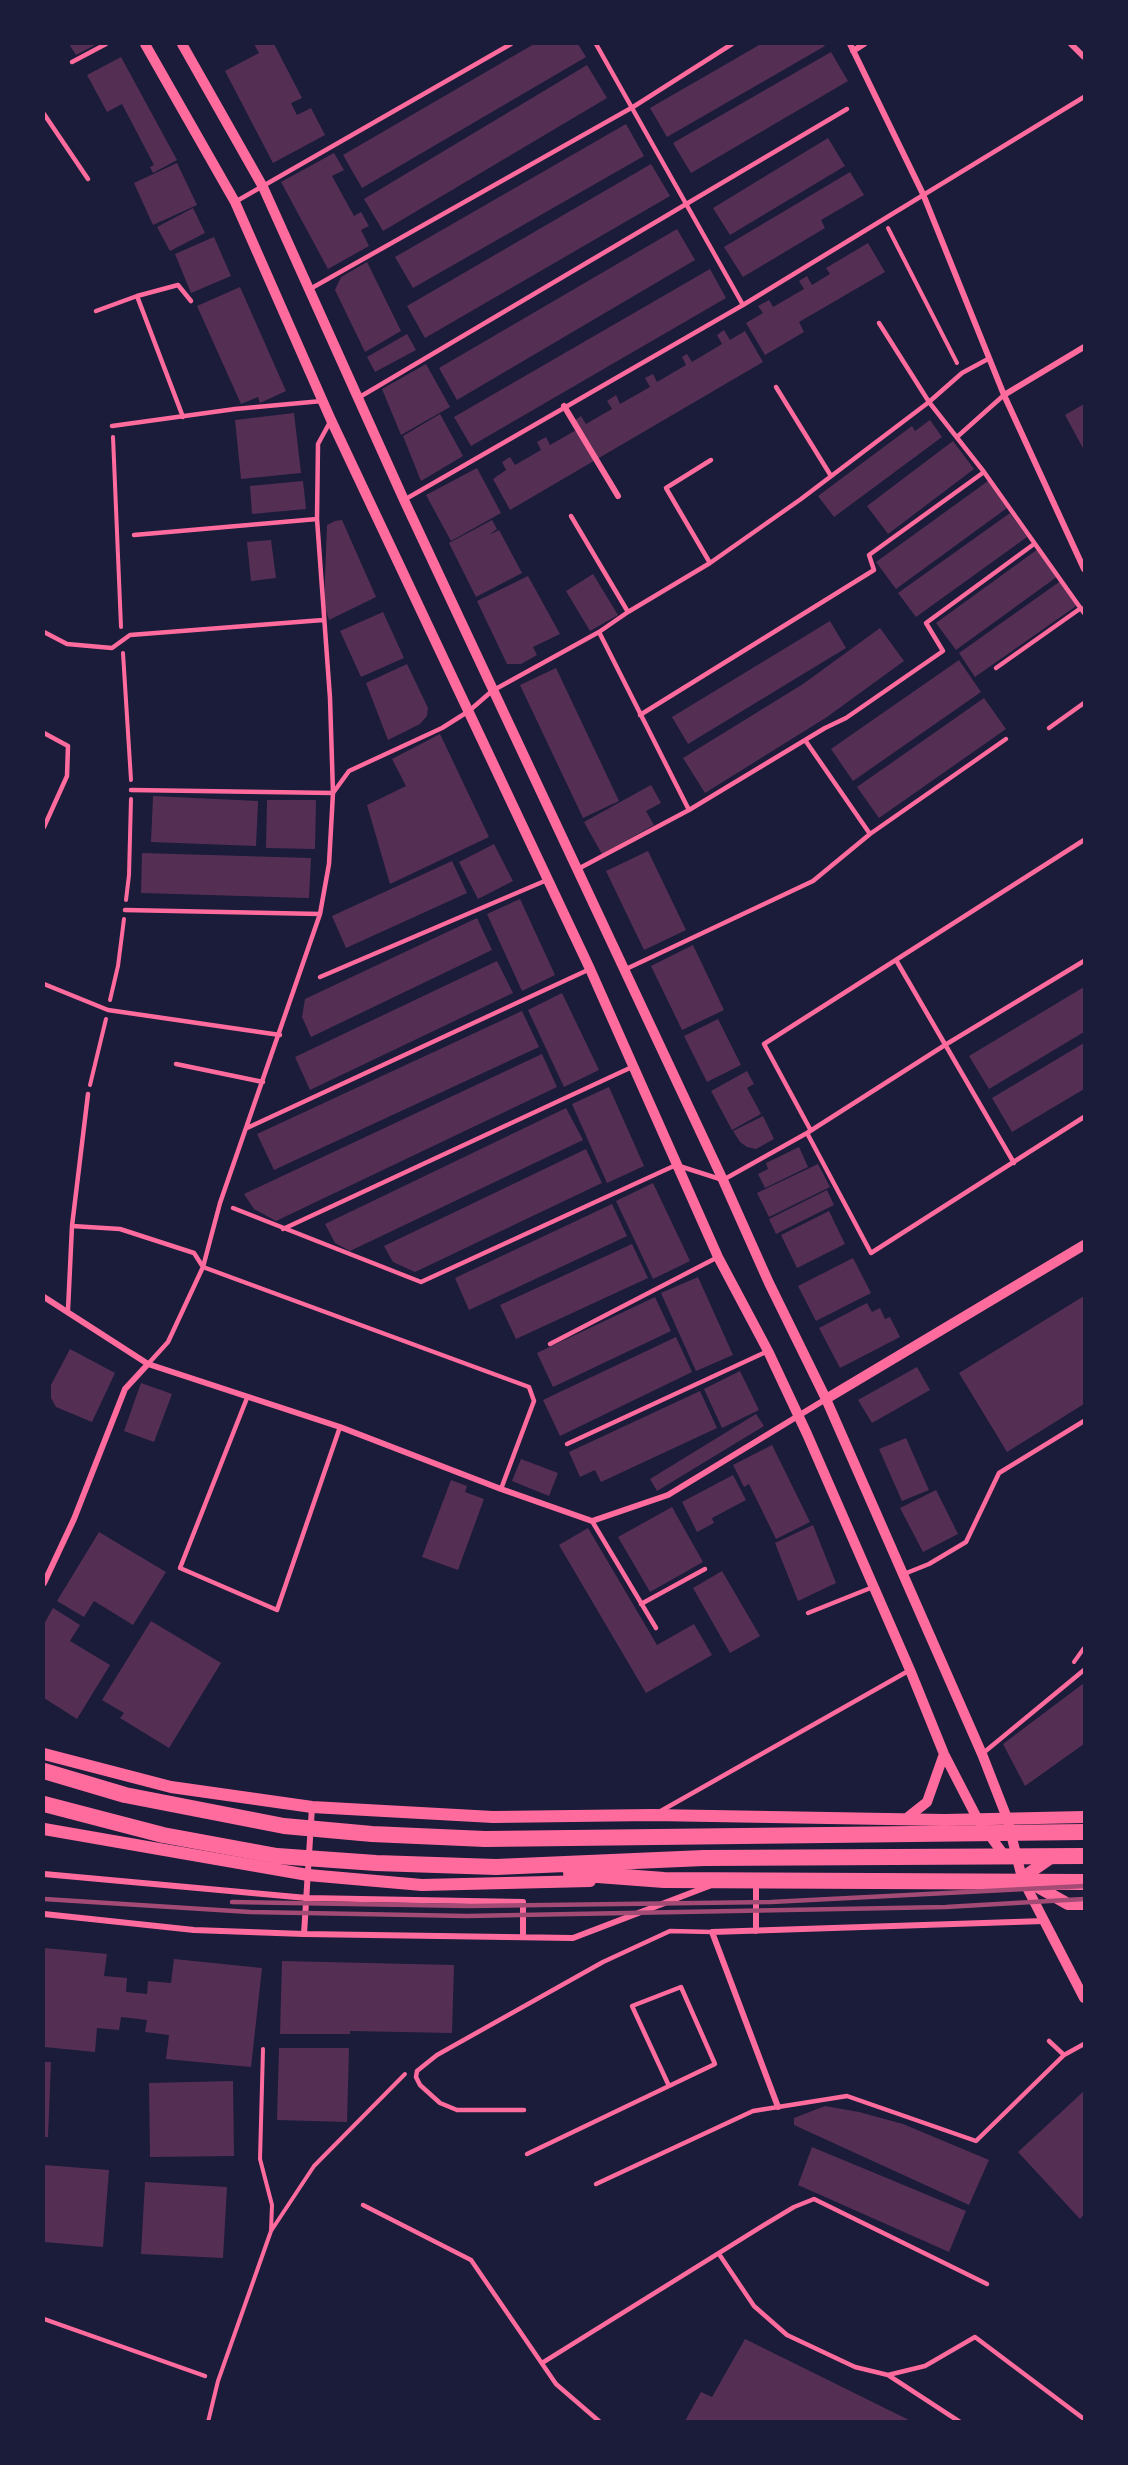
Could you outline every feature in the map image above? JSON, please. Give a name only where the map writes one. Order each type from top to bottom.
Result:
[{"type":"highway","points":[[44,1771],[125,1795],[284,1826],[372,1834],[485,1839],[1084,1832]]},
{"type":"highway","points":[[44,1804],[163,1835],[277,1856],[376,1863],[496,1867],[664,1880],[1084,1882]]},
{"type":"highway","points":[[496,1867],[704,1858],[1084,1854]]},
{"type":"main road","points":[[44,1754],[171,1787],[312,1807],[493,1817],[653,1815],[908,1817],[945,1820],[1084,1817]]},
{"type":"main road","points":[[44,1829],[308,1875],[422,1885],[729,1878],[1022,1878],[1068,1904],[1084,1904]]},
{"type":"main road","points":[[1022,1878],[1059,1852],[1084,1854]]},
{"type":"street","points":[[145,44],[235,202],[322,401],[590,969],[718,1257],[768,1352],[798,1416],[910,1670],[944,1754],[977,1818],[1022,1878],[1084,1998]]},
{"type":"street","points":[[182,44],[263,187],[492,691],[578,869],[769,1283],[826,1399],[982,1754],[1007,1818],[1022,1878]]},
{"type":"street","points":[[850,44],[923,194],[988,359],[1084,569]]},
{"type":"street","points":[[853,51],[864,44]]},
{"type":"street","points":[[1071,44],[1084,57]]},
{"type":"street","points":[[1004,395],[1084,347]]},
{"type":"street","points":[[564,406],[618,496]]},
{"type":"street","points":[[44,1297],[68,1310],[148,1364],[340,1427],[501,1490],[592,1521],[668,1495],[1084,1245]]},
{"type":"street","points":[[44,1583],[74,1519],[126,1389],[148,1364]]},
{"type":"street","points":[[908,1817],[927,1802],[944,1754]]},
{"type":"street","points":[[304,1934],[312,1807]]},
{"type":"street","points":[[44,1874],[307,1898],[523,1902],[523,1937]]},
{"type":"street","points":[[44,1914],[194,1930],[573,1938],[729,1878]]},
{"type":"street","points":[[756,1878],[756,1931]]},
{"type":"street","points":[[778,2107],[712,1932],[1044,1921]]},
{"type":"lane","points":[[72,62],[106,44]]},
{"type":"lane","points":[[235,202],[511,44]]},
{"type":"lane","points":[[596,44],[742,304]]},
{"type":"lane","points":[[308,290],[633,107],[732,44]]},
{"type":"lane","points":[[404,500],[742,304],[1084,97]]},
{"type":"lane","points":[[358,398],[847,109]]},
{"type":"lane","points":[[44,114],[88,179]]},
{"type":"lane","points":[[96,311],[137,296],[178,285],[191,301]]},
{"type":"lane","points":[[137,296],[183,417]]},
{"type":"lane","points":[[879,323],[929,402],[984,472],[1083,611],[996,668]]},
{"type":"lane","points":[[333,793],[349,771],[442,728],[469,711],[492,691],[599,632],[760,530],[929,402],[962,374],[988,359]]},
{"type":"lane","points":[[776,387],[831,476]]},
{"type":"lane","points":[[957,437],[1004,395]]},
{"type":"lane","points":[[112,426],[235,409],[322,401]]},
{"type":"lane","points":[[148,1364],[168,1342],[203,1267],[220,1203],[320,914],[329,864],[333,793],[330,698],[317,519],[318,444],[331,420]]},
{"type":"lane","points":[[710,563],[666,488],[711,460]]},
{"type":"lane","points":[[640,715],[874,570],[869,555],[984,472]]},
{"type":"lane","points":[[571,516],[628,612]]},
{"type":"lane","points":[[134,535],[317,519]]},
{"type":"lane","points":[[578,869],[689,810],[846,718],[943,651],[926,623],[1034,544]]},
{"type":"lane","points":[[44,632],[67,644],[112,648],[129,635],[323,620]]},
{"type":"lane","points":[[599,632],[689,810]]},
{"type":"lane","points":[[1049,728],[1084,703]]},
{"type":"lane","points":[[44,733],[68,746],[67,776],[44,827]]},
{"type":"lane","points":[[624,970],[813,881],[870,834],[1006,739]]},
{"type":"lane","points":[[805,740],[870,834]]},
{"type":"lane","points":[[131,790],[333,793]]},
{"type":"lane","points":[[1084,840],[764,1044],[871,1254],[1084,1117]]},
{"type":"lane","points":[[320,977],[547,880]]},
{"type":"lane","points":[[125,910],[320,914]]},
{"type":"lane","points":[[896,960],[1014,1163]]},
{"type":"lane","points":[[233,1208],[421,1282],[676,1165],[723,1180],[808,1131],[1084,961]]},
{"type":"lane","points":[[247,1128],[590,969]]},
{"type":"lane","points":[[44,984],[108,1010],[280,1035]]},
{"type":"lane","points":[[176,1064],[263,1082]]},
{"type":"lane","points":[[283,1229],[632,1067]]},
{"type":"lane","points":[[68,1310],[72,1226],[88,1094]]},
{"type":"lane","points":[[72,1226],[120,1229],[194,1253],[203,1267],[529,1387],[534,1401],[501,1490]]},
{"type":"lane","points":[[550,1344],[718,1257]]},
{"type":"lane","points":[[567,1444],[768,1352]]},
{"type":"lane","points":[[248,1398],[180,1568],[277,1610],[340,1427]]},
{"type":"lane","points":[[904,1574],[929,1564],[966,1542],[999,1473],[1084,1421]]},
{"type":"lane","points":[[592,1521],[656,1629]]},
{"type":"lane","points":[[641,1604],[705,1569]]},
{"type":"lane","points":[[808,1612],[873,1586]]},
{"type":"lane","points":[[653,1815],[910,1670]]},
{"type":"lane","points":[[982,1754],[1084,1670]]},
{"type":"lane","points":[[524,2110],[457,2110],[440,2103],[420,2085],[416,2077],[417,2072],[437,2055],[603,1962],[670,1930],[712,1932]]},
{"type":"lane","points":[[527,2154],[715,2064],[681,1987],[633,2007],[669,2086]]},
{"type":"lane","points":[[1049,2041],[1064,2055]]},
{"type":"lane","points":[[596,2184],[753,2111],[847,2096],[976,2141],[1064,2055],[1084,2044]]},
{"type":"lane","points":[[542,2363],[794,2207],[814,2199],[987,2284]]},
{"type":"lane","points":[[363,2205],[471,2260],[556,2384],[600,2421]]},
{"type":"lane","points":[[718,2254],[754,2306],[787,2335],[855,2367],[888,2375],[960,2421]]},
{"type":"lane","points":[[44,2319],[204,2376]]},
{"type":"lane","points":[[888,2375],[925,2366],[975,2337],[1084,2419]]},
{"type":"path","points":[[883,220],[962,374]]},
{"type":"path","points":[[88,1094],[118,966],[129,875],[131,790],[112,426]]},
{"type":"path","points":[[208,2421],[218,2381],[272,2231],[272,2205],[260,2159],[263,2049]]},
{"type":"building","points":[[69,44],[97,44],[76,55]]},
{"type":"building","points":[[254,44],[274,44],[302,98],[291,103],[297,115],[311,108],[325,135],[273,163],[225,71],[259,53]]},
{"type":"building","points":[[534,44],[578,44],[586,57],[362,188],[343,155]]},
{"type":"building","points":[[761,44],[823,44],[825,46],[667,137],[650,108]]},
{"type":"building","points":[[831,52],[848,81],[691,173],[673,143]]},
{"type":"building","points":[[121,57],[177,160],[153,173],[150,167],[154,165],[122,104],[107,112],[87,75]]},
{"type":"building","points":[[587,65],[607,98],[383,231],[364,199]]},
{"type":"building","points":[[626,124],[644,156],[413,288],[395,257]]},
{"type":"building","points":[[828,138],[845,166],[730,235],[713,208]]},
{"type":"building","points":[[334,153],[344,170],[332,176],[354,216],[361,212],[369,226],[361,230],[369,246],[328,269],[281,182]]},
{"type":"building","points":[[177,163],[197,205],[153,225],[134,183]]},
{"type":"building","points":[[651,164],[670,196],[425,338],[407,306]]},
{"type":"building","points":[[850,172],[864,195],[821,220],[825,228],[743,277],[724,247]]},
{"type":"building","points":[[193,208],[205,233],[170,251],[157,227]]},
{"type":"building","points":[[677,229],[695,260],[457,400],[439,368]]},
{"type":"building","points":[[214,237],[231,276],[191,293],[175,254]]},
{"type":"building","points":[[868,243],[885,272],[799,322],[804,332],[765,355],[746,323],[763,313],[758,306],[769,300],[773,307],[804,289],[799,281],[807,276],[812,285],[830,274],[826,268]]},
{"type":"building","points":[[367,262],[401,331],[365,352],[335,290],[341,277]]},
{"type":"building","points":[[710,269],[726,298],[471,446],[454,417]]},
{"type":"building","points":[[240,287],[286,391],[260,403],[258,397],[241,404],[197,306]]},
{"type":"building","points":[[724,330],[730,340],[745,331],[763,362],[510,510],[493,479],[506,470],[502,462],[510,457],[515,465],[541,450],[537,442],[546,437],[550,445],[578,429],[574,421],[581,416],[586,424],[612,409],[607,401],[616,395],[620,404],[650,387],[645,378],[653,374],[657,382],[686,365],[682,357],[687,354],[692,362],[722,344],[717,335]]},
{"type":"building","points":[[407,334],[416,350],[375,372],[367,357]]},
{"type":"building","points":[[426,364],[450,407],[401,435],[382,389]]},
{"type":"building","points":[[1084,404],[1084,450],[1065,415]]},
{"type":"building","points":[[294,413],[301,473],[241,479],[235,420]]},
{"type":"building","points":[[440,414],[463,456],[421,481],[403,436]]},
{"type":"building","points":[[930,420],[942,437],[834,517],[818,496],[912,426],[915,431]]},
{"type":"building","points":[[953,441],[974,469],[888,534],[867,506]]},
{"type":"building","points":[[477,468],[501,513],[451,541],[426,495]]},
{"type":"building","points":[[303,481],[306,509],[252,514],[250,486]]},
{"type":"building","points":[[988,481],[1007,508],[896,589],[876,562]]},
{"type":"building","points":[[1010,513],[1027,537],[916,617],[898,593]]},
{"type":"building","points":[[342,520],[376,597],[329,620],[324,604],[327,525]]},
{"type":"building","points":[[492,520],[497,529],[489,535],[499,530],[522,573],[476,597],[449,543]]},
{"type":"building","points":[[271,540],[276,578],[251,581],[247,542]]},
{"type":"building","points":[[1038,549],[1058,576],[956,650],[936,623]]},
{"type":"building","points":[[593,574],[618,615],[590,631],[566,591]]},
{"type":"building","points":[[528,576],[560,634],[533,647],[537,655],[521,664],[507,664],[477,601]]},
{"type":"building","points":[[1062,580],[1079,604],[975,677],[959,653]]},
{"type":"building","points":[[383,612],[404,658],[361,677],[340,631]]},
{"type":"building","points":[[830,621],[846,648],[688,744],[672,717]]},
{"type":"building","points":[[880,628],[904,661],[827,717],[705,793],[683,758],[803,684]]},
{"type":"building","points":[[959,660],[981,692],[853,781],[831,749]]},
{"type":"building","points":[[407,664],[428,708],[427,716],[420,724],[388,740],[366,683]]},
{"type":"building","points":[[556,668],[619,801],[583,818],[520,685]]},
{"type":"building","points":[[984,698],[1006,729],[879,818],[857,787]]},
{"type":"building","points":[[440,734],[489,837],[390,884],[367,805],[406,786],[392,759]]},
{"type":"building","points":[[651,785],[661,803],[646,811],[654,825],[602,854],[584,822]]},
{"type":"building","points":[[153,796],[258,801],[256,846],[151,842]]},
{"type":"building","points":[[267,800],[316,800],[315,849],[266,848]]},
{"type":"building","points":[[494,844],[513,881],[478,899],[459,862]]},
{"type":"building","points":[[648,851],[686,930],[644,950],[606,871]]},
{"type":"building","points":[[142,853],[311,858],[309,898],[141,893]]},
{"type":"building","points":[[452,861],[467,893],[346,948],[332,916]]},
{"type":"building","points":[[520,899],[555,975],[522,991],[487,914]]},
{"type":"building","points":[[477,918],[492,950],[311,1037],[302,1017],[305,999]]},
{"type":"building","points":[[693,945],[724,1010],[682,1030],[651,966]]},
{"type":"building","points":[[497,961],[513,993],[310,1090],[295,1057]]},
{"type":"building","points":[[1084,987],[1084,1032],[989,1089],[969,1056]]},
{"type":"building","points":[[562,993],[599,1070],[564,1087],[528,1010]]},
{"type":"building","points":[[522,1011],[539,1047],[274,1170],[257,1134]]},
{"type":"building","points":[[718,1019],[741,1065],[707,1082],[684,1036]]},
{"type":"building","points":[[1084,1043],[1084,1089],[1012,1132],[992,1098]]},
{"type":"building","points":[[542,1054],[557,1087],[276,1221],[254,1209],[244,1194]]},
{"type":"building","points":[[747,1071],[754,1084],[747,1088],[761,1114],[732,1130],[711,1091]]},
{"type":"building","points":[[609,1087],[644,1166],[607,1183],[572,1104]]},
{"type":"building","points":[[566,1108],[583,1140],[350,1251],[335,1243],[325,1224]]},
{"type":"building","points":[[763,1116],[774,1139],[756,1149],[747,1147],[740,1142],[733,1131]]},
{"type":"building","points":[[799,1147],[808,1167],[765,1188],[758,1174],[768,1169],[766,1163]]},
{"type":"building","points":[[586,1149],[602,1183],[415,1272],[393,1262],[384,1246]]},
{"type":"building","points":[[818,1164],[830,1187],[769,1217],[757,1193]]},
{"type":"building","points":[[653,1183],[690,1261],[653,1279],[616,1201]]},
{"type":"building","points":[[827,1190],[834,1205],[776,1234],[769,1219]]},
{"type":"building","points":[[612,1204],[627,1236],[469,1310],[455,1278]]},
{"type":"building","points":[[829,1211],[845,1244],[797,1268],[781,1235]]},
{"type":"building","points":[[632,1244],[648,1278],[516,1339],[500,1305]]},
{"type":"building","points":[[853,1258],[871,1293],[816,1321],[798,1286]]},
{"type":"building","points":[[698,1277],[733,1355],[696,1371],[661,1293]]},
{"type":"building","points":[[1084,1296],[1084,1404],[1007,1452],[959,1373]]},
{"type":"building","points":[[655,1297],[671,1331],[553,1387],[537,1353]]},
{"type":"building","points":[[867,1303],[872,1312],[880,1308],[885,1319],[890,1317],[900,1337],[840,1368],[819,1328]]},
{"type":"building","points":[[676,1337],[692,1372],[560,1436],[543,1400]]},
{"type":"building","points":[[70,1349],[115,1373],[92,1422],[56,1407],[51,1398],[51,1385]]},
{"type":"building","points":[[917,1367],[930,1390],[872,1423],[858,1400]]},
{"type":"building","points":[[740,1371],[759,1410],[722,1428],[704,1389]]},
{"type":"building","points":[[141,1383],[172,1394],[154,1442],[124,1431]]},
{"type":"building","points":[[700,1391],[717,1428],[601,1482],[595,1470],[580,1477],[569,1452]]},
{"type":"building","points":[[756,1414],[764,1426],[657,1491],[650,1479]]},
{"type":"building","points":[[906,1438],[929,1490],[902,1501],[879,1449]]},
{"type":"building","points":[[772,1445],[810,1522],[776,1539],[749,1484],[744,1487],[733,1465]]},
{"type":"building","points":[[521,1459],[558,1473],[549,1496],[512,1481]]},
{"type":"building","points":[[733,1475],[746,1500],[712,1518],[714,1523],[697,1532],[682,1502]]},
{"type":"building","points":[[451,1480],[467,1486],[465,1492],[484,1499],[458,1570],[422,1557]]},
{"type":"building","points":[[936,1490],[958,1534],[923,1552],[900,1508]]},
{"type":"building","points":[[672,1507],[703,1562],[650,1592],[618,1537]]},
{"type":"building","points":[[813,1525],[836,1583],[798,1601],[775,1543]]},
{"type":"building","points":[[588,1528],[657,1645],[694,1624],[712,1655],[646,1693],[559,1545]]},
{"type":"building","points":[[99,1532],[166,1572],[133,1625],[94,1601],[84,1617],[57,1601]]},
{"type":"building","points":[[722,1571],[760,1636],[730,1653],[693,1588]]},
{"type":"building","points":[[53,1608],[80,1625],[70,1641],[110,1665],[77,1719],[44,1698],[44,1624]]},
{"type":"building","points":[[151,1621],[221,1663],[169,1748],[120,1718],[124,1713],[102,1700]]},
{"type":"building","points":[[1084,1683],[1084,1744],[1025,1786],[1003,1744]]},
{"type":"building","points":[[44,1948],[107,1954],[104,1976],[127,1978],[126,1992],[147,1994],[148,1981],[171,1983],[174,1959],[262,1968],[251,2067],[166,2059],[169,2035],[145,2032],[147,2020],[121,2017],[119,2030],[97,2028],[95,2052],[44,2047]]},
{"type":"building","points":[[282,1961],[454,1965],[452,2033],[350,2031],[350,2034],[280,2034]]},
{"type":"building","points":[[279,2048],[349,2048],[347,2122],[277,2120]]},
{"type":"building","points":[[44,2062],[51,2062],[48,2137],[44,2137]]},
{"type":"building","points":[[233,2081],[234,2156],[150,2157],[149,2083]]},
{"type":"building","points":[[1084,2091],[1084,2214],[1080,2219],[1018,2152]]},
{"type":"building","points":[[825,2106],[903,2124],[989,2160],[969,2205],[794,2125],[794,2118]]},
{"type":"building","points":[[812,2147],[966,2211],[949,2252],[798,2185]]},
{"type":"building","points":[[44,2165],[109,2170],[103,2247],[44,2242]]},
{"type":"building","points":[[145,2182],[227,2187],[223,2258],[141,2254]]},
{"type":"building","points":[[745,2339],[911,2421],[685,2421],[701,2392],[712,2397]]},
{"type":"railway","points":[[232,1902],[469,1906],[771,1902],[1084,1886]]},
{"type":"railway","points":[[44,1899],[250,1912],[467,1916],[946,1907],[1084,1899]]}]
